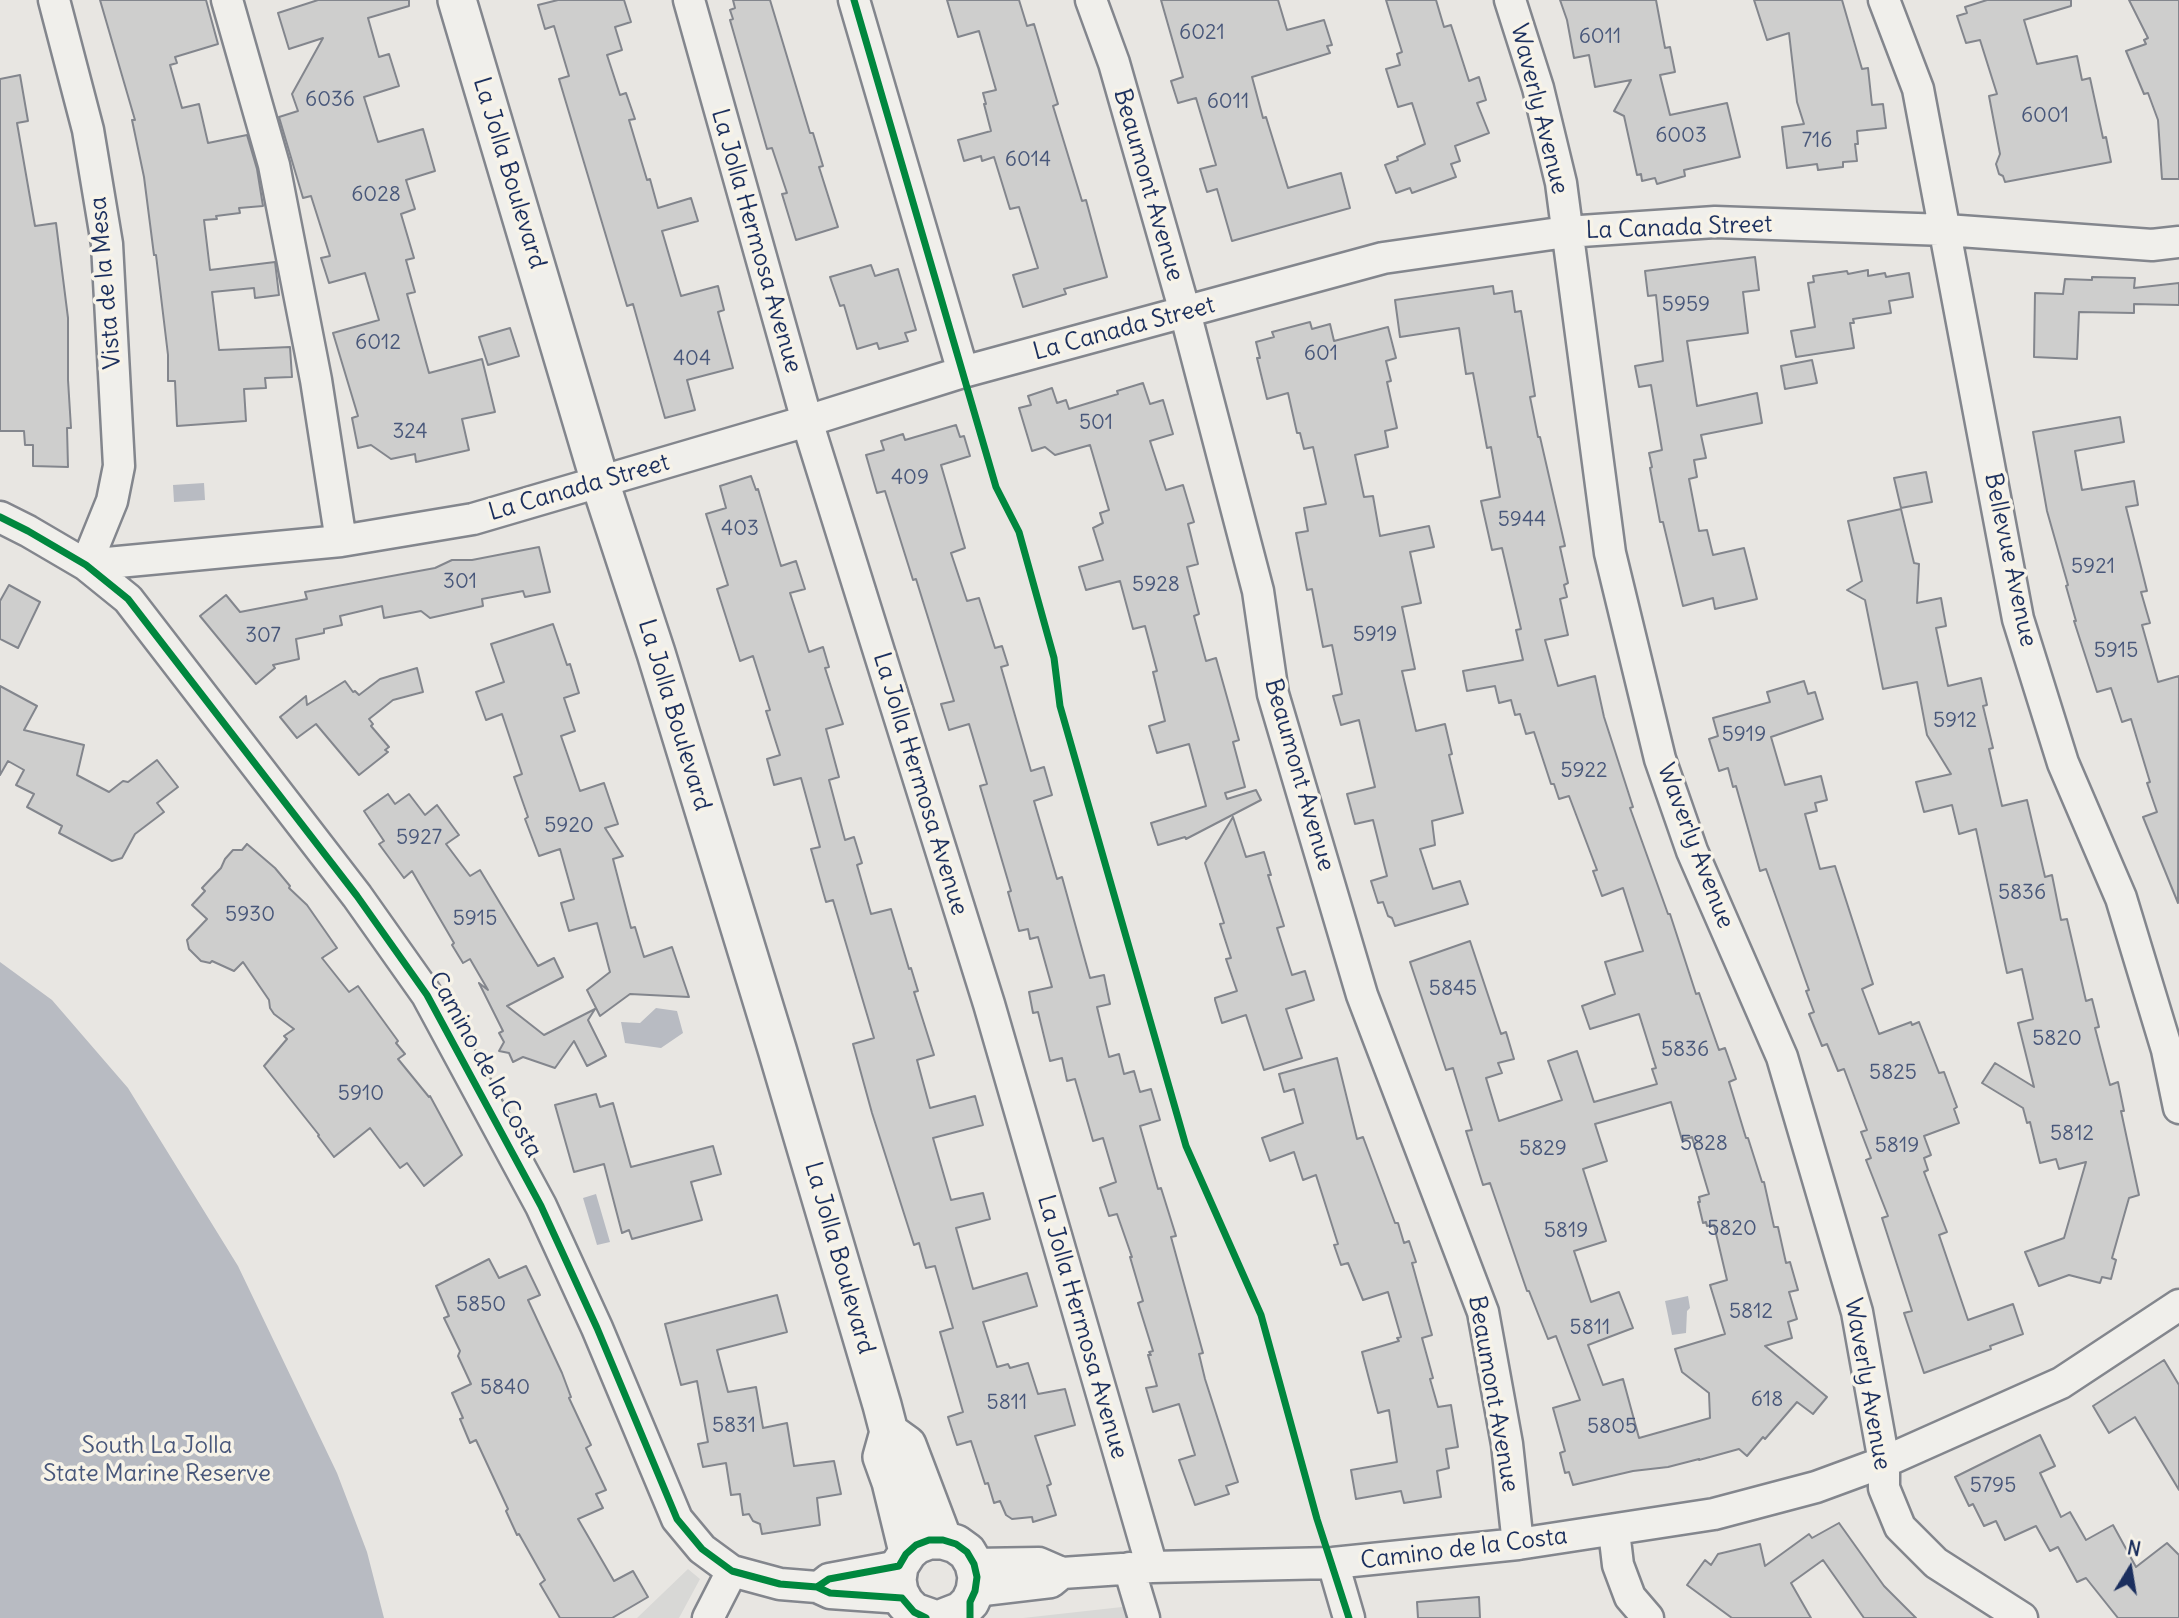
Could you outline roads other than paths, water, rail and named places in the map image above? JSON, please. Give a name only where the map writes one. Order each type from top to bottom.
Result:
[{"type":"main road","name":"La Jolla Boulevard","points":[[457,0],[600,482],[656,653],[777,1049],[889,1432],[882,1457],[939,1597]]},
{"type":"main road","name":"La Jolla Boulevard","points":[[889,1432],[907,1446],[943,1540],[929,1540],[916,1545],[939,1597]]},
{"type":"street","name":"Vista de la Mesa","points":[[54,0],[88,130],[107,244],[119,466],[112,501],[86,565]]},
{"type":"street","points":[[227,0],[274,165],[316,380],[341,541]]},
{"type":"street","name":"La Jolla Hermosa Avenue","points":[[689,0],[807,421],[989,1004],[1140,1568],[1144,1618]]},
{"type":"street","points":[[854,0],[963,372]]},
{"type":"street","name":"Beaumont Avenue","points":[[1091,0],[1114,63],[1185,312],[1258,591],[1273,694],[1362,995],[1483,1312],[1507,1444],[1518,1544]]},
{"type":"street","name":"Waverly Avenue","points":[[1510,0],[1545,115],[1561,183],[1610,553],[1660,759],[1692,851],[1782,1057],[1857,1312],[1884,1462],[1884,1488],[1900,1527],[1936,1563],[2022,1618]]},
{"type":"street","name":"Bellevue Avenue","points":[[1884,0],[1918,89],[2018,619],[2063,763],[2120,898],[2167,1050],[2179,1108]]},
{"type":"street","name":"La Canada Street","points":[[86,565],[341,541],[473,519],[807,421],[963,372],[1383,258],[1566,232],[1716,222],[1946,230],[2152,245],[2179,242]]},
{"type":"street","name":"Camino de la Costa","points":[[0,517],[86,565],[128,599],[357,896],[428,995],[541,1206],[597,1328],[677,1519],[702,1549],[732,1570],[779,1584],[817,1587],[829,1579],[939,1597],[1051,1582],[1062,1573],[1140,1568],[1333,1563],[1518,1544],[1714,1514],[1816,1487],[1884,1462],[2061,1383],[2179,1305]]},
{"type":"street","points":[[1614,1531],[1618,1565],[1630,1597],[1648,1618]]},
{"type":"street","points":[[1333,1563],[1349,1618]]},
{"type":"street","points":[[708,1618],[732,1570]]},
{"type":"park label","name":"South La Jolla State Marine Reserve","points":[[157,1460]]}]
